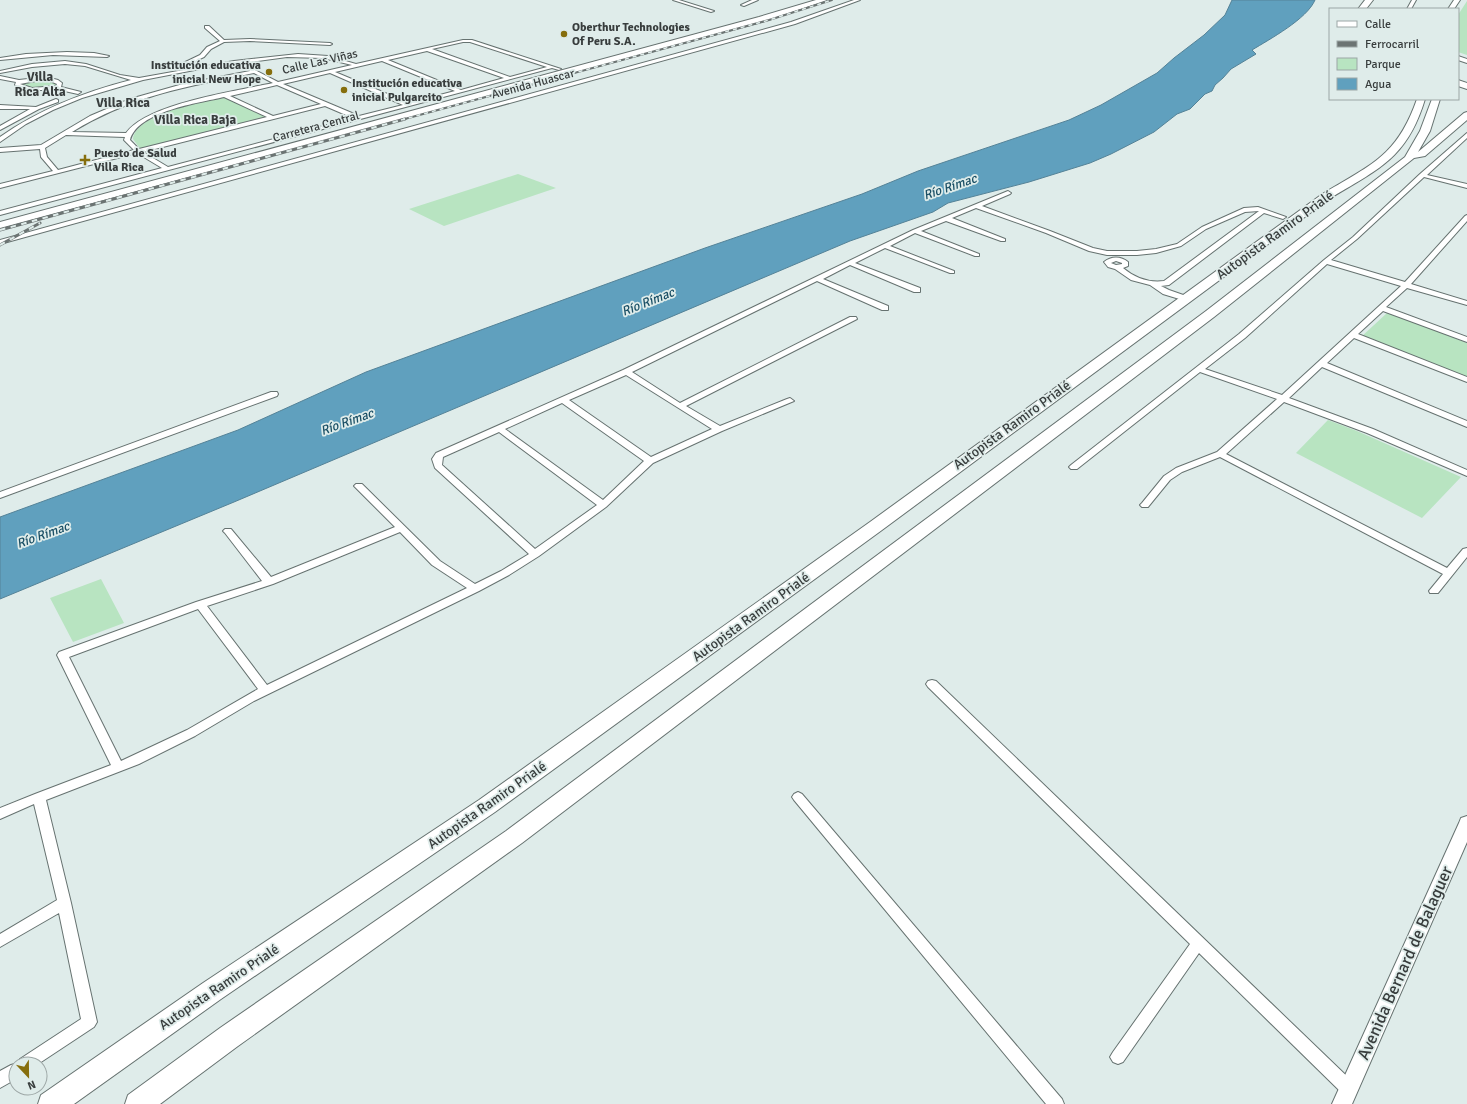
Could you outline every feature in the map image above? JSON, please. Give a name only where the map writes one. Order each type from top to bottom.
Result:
[{"type":"highway","name":"Carretera Central","points":[[0,225],[517,81],[556,68],[736,22],[809,0]]},
{"type":"highway","name":"Carretera Central","points":[[0,220],[517,81],[762,19],[823,0]]},
{"type":"highway","points":[[1363,8],[1369,0]]},
{"type":"highway","name":"Autopista Ramiro Prialé","points":[[51,1104],[212,991],[487,806],[876,526],[1325,197],[1391,154],[1408,131],[1421,100]]},
{"type":"highway","name":"Autopista Ramiro Prialé","points":[[138,1104],[235,1032],[514,837],[1210,314],[1409,159],[1425,131],[1436,100]]},
{"type":"highway","points":[[1410,156],[1422,154],[1467,115]]},
{"type":"street","points":[[675,0],[712,11]]},
{"type":"street","points":[[744,5],[756,0]]},
{"type":"street","name":"Avenida Huascar","points":[[0,242],[793,23],[858,0]]},
{"type":"street","points":[[694,6],[701,3]]},
{"type":"street","points":[[207,27],[223,41]]},
{"type":"street","points":[[0,128],[37,108],[78,92],[127,78],[177,67],[202,56],[210,48],[223,41],[250,40],[330,44]]},
{"type":"street","name":"Calle Las Viñas","points":[[127,135],[142,121],[174,107],[461,41],[470,41],[556,68]]},
{"type":"street","points":[[427,49],[517,81]]},
{"type":"street","points":[[0,59],[22,56],[84,53],[107,56]]},
{"type":"street","points":[[0,140],[21,125],[65,103],[89,94],[143,78],[195,68],[262,58],[306,55],[336,59],[356,65]]},
{"type":"street","points":[[382,59],[460,91]]},
{"type":"street","points":[[237,62],[277,83],[358,118]]},
{"type":"street","points":[[0,72],[37,65],[64,63],[84,65],[106,70],[127,78],[143,78]]},
{"type":"street","points":[[0,150],[42,147],[92,117],[132,100],[183,86],[254,71]]},
{"type":"street","points":[[330,71],[408,105]]},
{"type":"street","points":[[0,78],[19,81],[46,79],[58,82],[60,84],[58,88]]},
{"type":"street","points":[[19,81],[16,84],[22,88],[40,90],[58,88],[78,92]]},
{"type":"street","points":[[0,213],[460,91],[517,81]]},
{"type":"street","points":[[224,95],[271,117]]},
{"type":"street","points":[[0,186],[326,104]]},
{"type":"street","points":[[0,107],[37,108]]},
{"type":"street","points":[[66,133],[127,135],[127,140],[138,151],[167,169]]},
{"type":"street","points":[[1074,467],[1242,336],[1326,261],[1355,238],[1467,135]]},
{"type":"street","points":[[42,147],[44,157],[57,172]]},
{"type":"street","points":[[1422,175],[1467,186]]},
{"type":"street","points":[[535,554],[438,466],[437,459],[439,455],[626,372],[915,231],[1008,193]]},
{"type":"street","points":[[976,206],[1048,232],[1091,250],[1107,253],[1137,253],[1179,245],[1204,228],[1244,210],[1252,208],[1283,217]]},
{"type":"street","points":[[1153,284],[1166,283],[1263,211]]},
{"type":"street","points":[[1145,505],[1167,478],[1179,470],[1220,454],[1284,398],[1407,284],[1467,217]]},
{"type":"street","points":[[945,218],[1003,240]]},
{"type":"street","points":[[915,231],[977,255]]},
{"type":"street","points":[[885,246],[952,272]]},
{"type":"street","points":[[1326,261],[1467,302]]},
{"type":"street","points":[[850,263],[917,290]]},
{"type":"street","points":[[1117,267],[1122,272],[1137,280],[1153,284],[1166,292],[1186,299]]},
{"type":"street","points":[[818,278],[885,308]]},
{"type":"street","points":[[1382,308],[1467,340]]},
{"type":"street","points":[[680,406],[853,319]]},
{"type":"street","points":[[1353,335],[1467,380]]},
{"type":"street","points":[[1322,364],[1467,424]]},
{"type":"street","points":[[1198,369],[1284,398],[1370,431],[1467,473]]},
{"type":"street","points":[[626,372],[719,430]]},
{"type":"street","points":[[0,495],[274,394]]},
{"type":"street","points":[[564,400],[650,461]]},
{"type":"street","points":[[0,814],[39,797],[135,760],[191,733],[265,690],[475,589],[505,573],[535,554],[603,505],[650,461],[719,430],[790,401]]},
{"type":"street","points":[[499,428],[603,505]]},
{"type":"street","points":[[1220,454],[1449,573]]},
{"type":"street","points":[[360,486],[436,563],[475,589]]},
{"type":"street","points":[[118,767],[63,655],[200,604],[269,582],[401,528]]},
{"type":"street","points":[[228,531],[269,582]]},
{"type":"street","points":[[1434,591],[1467,551]]},
{"type":"street","points":[[200,604],[265,690]]},
{"type":"street","points":[[932,684],[1199,942],[1346,1097]]},
{"type":"street","points":[[37,1056],[89,1022],[64,903],[39,797]]},
{"type":"street","points":[[798,797],[1056,1104]]},
{"type":"street","name":"Avenida Bernard de Balaguer","points":[[1346,1097],[1467,822]]},
{"type":"street","points":[[0,941],[64,903]]},
{"type":"street","points":[[1118,1057],[1199,942]]},
{"type":"green space","points":[[1467,1],[1467,55],[1459,52],[1459,13]]},
{"type":"green space","points":[[31,80],[56,82],[57,85],[32,89],[20,84]]},
{"type":"green space","points":[[224,97],[268,118],[141,150],[133,139],[137,130],[146,122],[158,116],[172,110]]},
{"type":"green space","points":[[518,174],[556,188],[444,226],[409,209]]},
{"type":"green space","points":[[1387,313],[1407,319],[1467,343],[1467,377],[1361,337]]},
{"type":"green space","points":[[1328,420],[1357,431],[1461,477],[1422,518],[1296,453]]},
{"type":"green space","points":[[101,579],[124,623],[73,642],[50,598]]},
{"type":"water","name":"Río Rímac","points":[[1232,0],[1315,0],[1311,7],[1296,21],[1252,50],[1256,54],[1231,69],[1215,85],[1212,91],[1205,94],[1190,109],[1177,114],[1154,132],[1111,154],[1090,163],[1029,182],[948,203],[933,212],[850,241],[234,502],[0,599],[0,517],[238,430],[366,372],[705,248],[862,194],[918,171],[1069,120],[1101,105],[1157,73],[1204,35],[1225,15]]},
{"type":"railway","points":[[401,120],[769,20],[832,0]]},
{"type":"railway","points":[[0,230],[405,119]]},
{"type":"railway","points":[[0,245],[40,223]]},
{"type":"place","name":"Oberthur Technologies Of Peru S.A.","points":[[564,34]]},
{"type":"place","name":"Institución educativa inicial New Hope","points":[[269,72]]},
{"type":"place","name":"Institución educativa inicial Pulgarcito","points":[[344,90]]},
{"type":"place","name":"Puesto de Salud Villa Rica","points":[[85,160]]},
{"type":"district","name":"Villa Rica Alta","points":[[40,84]]},
{"type":"district","name":"Villa Rica","points":[[123,103]]},
{"type":"district","name":"Villa Rica Baja","points":[[195,120]]}]
